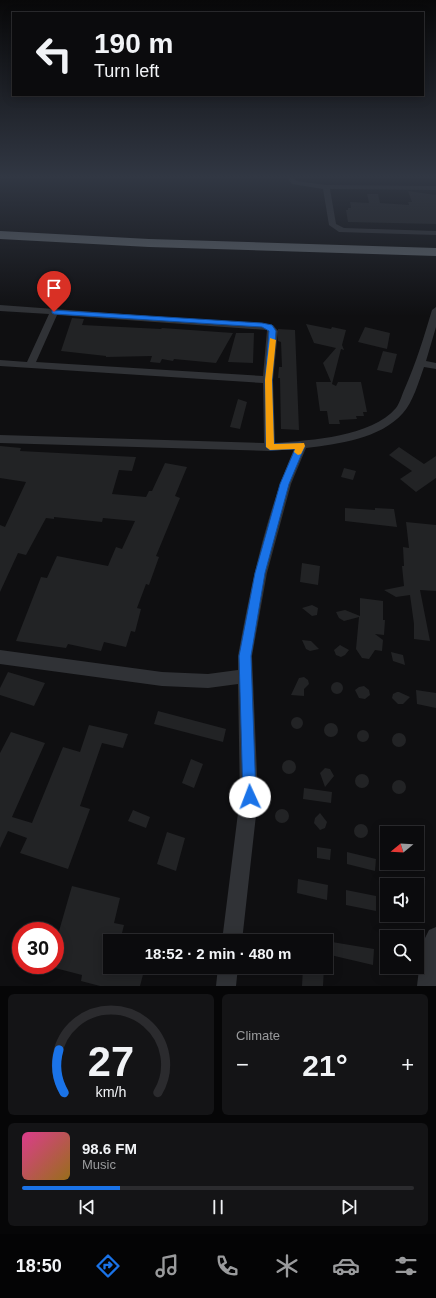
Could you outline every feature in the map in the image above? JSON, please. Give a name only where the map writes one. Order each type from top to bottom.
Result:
[{"type":"highway","points":[[0,235],[149,243],[436,252]]},
{"type":"street","points":[[332,223],[333,225],[342,230],[436,233]]},
{"type":"street","points":[[0,308],[270,326],[273,331],[268,380],[270,447]]},
{"type":"street","points":[[0,439],[270,447],[301,446],[366,433],[384,424],[400,410],[422,364],[436,310]]},
{"type":"street","points":[[31,364],[54,312]]},
{"type":"street","points":[[0,363],[268,380]]},
{"type":"street","points":[[422,364],[436,366]]},
{"type":"street","points":[[233,934],[250,797],[245,656],[260,573],[285,484],[301,446]]},
{"type":"street","points":[[0,657],[162,679],[208,681],[246,676]]},
{"type":"street","points":[[427,986],[432,944],[436,937]]},
{"type":"street","points":[[226,986],[227,974]]},
{"type":"building","points":[[393,223],[436,223],[436,224]]},
{"type":"building","points":[[72,318],[84,319],[82,325],[162,328],[233,333],[216,363],[162,359],[160,363],[150,362],[152,356],[106,357],[61,351]]},
{"type":"building","points":[[306,324],[331,329],[332,327],[346,330],[342,345],[344,350],[341,349],[332,384],[336,386],[338,382],[361,382],[367,412],[363,412],[364,416],[356,416],[357,419],[339,420],[340,424],[329,424],[327,411],[320,411],[316,382],[331,382],[323,363],[336,348],[314,343]]},
{"type":"building","points":[[365,327],[390,333],[387,349],[358,342]]},
{"type":"building","points":[[278,329],[295,330],[299,430],[281,429],[280,378],[278,378],[279,367],[282,367],[281,342],[278,341]]},
{"type":"building","points":[[236,333],[254,333],[253,363],[228,362]]},
{"type":"building","points":[[383,351],[397,354],[392,373],[377,370]]},
{"type":"building","points":[[238,399],[247,402],[240,429],[230,427]]},
{"type":"building","points":[[0,446],[21,448],[20,451],[136,457],[132,471],[119,470],[112,494],[146,497],[149,491],[152,491],[165,463],[187,467],[175,496],[180,498],[156,556],[159,557],[149,585],[146,584],[137,608],[141,609],[135,632],[131,631],[126,647],[104,642],[101,651],[68,644],[66,648],[16,641],[41,577],[47,578],[57,556],[108,566],[116,547],[122,549],[135,521],[103,518],[102,522],[54,517],[54,519],[46,518],[26,555],[18,553],[0,592],[0,525],[5,527],[26,482],[0,478]]},
{"type":"building","points":[[399,447],[424,464],[436,456],[436,478],[416,492],[400,479],[412,471],[389,455]]},
{"type":"building","points":[[344,468],[356,471],[353,480],[341,477]]},
{"type":"building","points":[[345,508],[375,510],[375,508],[394,509],[397,527],[345,521]]},
{"type":"building","points":[[406,522],[436,525],[436,591],[420,590],[430,641],[414,639],[414,624],[410,595],[396,597],[384,590],[404,586],[402,566],[404,566],[403,547],[409,548]]},
{"type":"building","points":[[302,563],[320,566],[318,585],[300,582]]},
{"type":"building","points":[[360,598],[383,601],[383,620],[385,620],[384,635],[375,634],[383,640],[382,651],[375,650],[369,659],[362,658],[356,649],[359,617],[344,621],[339,618],[336,612],[345,610],[360,616]]},
{"type":"building","points":[[312,605],[318,608],[317,615],[312,616],[302,608]]},
{"type":"building","points":[[302,640],[311,641],[319,649],[310,651],[306,649]]},
{"type":"building","points":[[340,645],[349,650],[341,657],[336,655],[334,650]]},
{"type":"building","points":[[391,652],[403,655],[405,665],[393,661]]},
{"type":"building","points":[[8,672],[45,683],[34,706],[0,695],[0,688]]},
{"type":"building","points":[[304,677],[308,680],[309,684],[304,689],[304,696],[291,695],[299,678]]},
{"type":"building","points":[[335,682],[339,682],[343,688],[339,694],[335,694],[331,690],[331,686]]},
{"type":"building","points":[[364,686],[369,690],[370,695],[365,699],[359,698],[355,690]]},
{"type":"building","points":[[416,690],[436,693],[436,708],[417,704]]},
{"type":"building","points":[[397,692],[410,697],[403,704],[398,704],[392,698],[393,694]]},
{"type":"building","points":[[158,711],[226,729],[223,742],[154,724]]},
{"type":"building","points":[[295,717],[299,717],[303,723],[299,729],[295,729],[291,725],[291,721]]},
{"type":"building","points":[[331,723],[336,725],[338,730],[336,735],[331,737],[326,735],[324,730],[326,725]]},
{"type":"building","points":[[89,725],[128,734],[123,748],[102,743],[80,806],[90,809],[68,869],[20,853],[27,838],[8,831],[0,848],[0,753],[11,732],[45,743],[12,817],[32,823],[63,747],[80,752]]},
{"type":"building","points":[[365,730],[368,731],[368,741],[361,742],[358,741],[357,734],[358,731]]},
{"type":"building","points":[[399,733],[404,735],[406,740],[404,745],[399,747],[394,745],[392,740],[394,735]]},
{"type":"building","points":[[191,759],[203,764],[194,788],[182,783]]},
{"type":"building","points":[[289,760],[294,762],[296,767],[294,772],[289,774],[284,772],[282,767],[284,762]]},
{"type":"building","points":[[325,768],[330,769],[334,776],[325,787],[320,773]]},
{"type":"building","points":[[362,774],[367,776],[369,781],[367,786],[362,788],[357,786],[355,781],[357,776]]},
{"type":"building","points":[[396,780],[402,780],[406,784],[406,790],[402,794],[396,794],[392,790],[392,784]]},
{"type":"building","points":[[304,788],[332,792],[331,803],[303,799]]},
{"type":"building","points":[[279,809],[285,809],[289,813],[289,819],[285,823],[279,823],[275,819],[275,813]]},
{"type":"building","points":[[133,810],[150,817],[146,828],[128,821]]},
{"type":"building","points":[[320,813],[327,822],[325,828],[320,830],[314,823],[315,818]]},
{"type":"building","points":[[358,824],[364,824],[368,828],[368,834],[364,838],[358,838],[354,834],[354,828]]},
{"type":"building","points":[[167,832],[185,838],[176,871],[157,864]]},
{"type":"building","points":[[317,847],[331,849],[330,860],[317,858]]},
{"type":"building","points":[[347,852],[376,859],[375,871],[347,864]]},
{"type":"building","points":[[298,879],[328,885],[327,900],[297,893]]},
{"type":"building","points":[[72,886],[120,898],[114,923],[124,925],[122,934],[103,934],[103,974],[143,974],[140,986],[100,986],[81,981],[82,975],[64,970],[64,922],[62,922]]},
{"type":"building","points":[[346,890],[376,896],[376,911],[346,905]]},
{"type":"building","points":[[333,942],[374,949],[373,965],[333,956]]},
{"type":"building","points":[[303,974],[324,974],[323,986],[302,986]]},
{"type":"slow traffic","points":[[272,340],[268,380],[270,447],[301,446],[298,452]]},
{"type":"route","points":[[54,312],[262,325],[270,326],[273,331],[268,380],[270,447],[301,446],[285,484],[260,573],[245,656],[250,797]]}]
